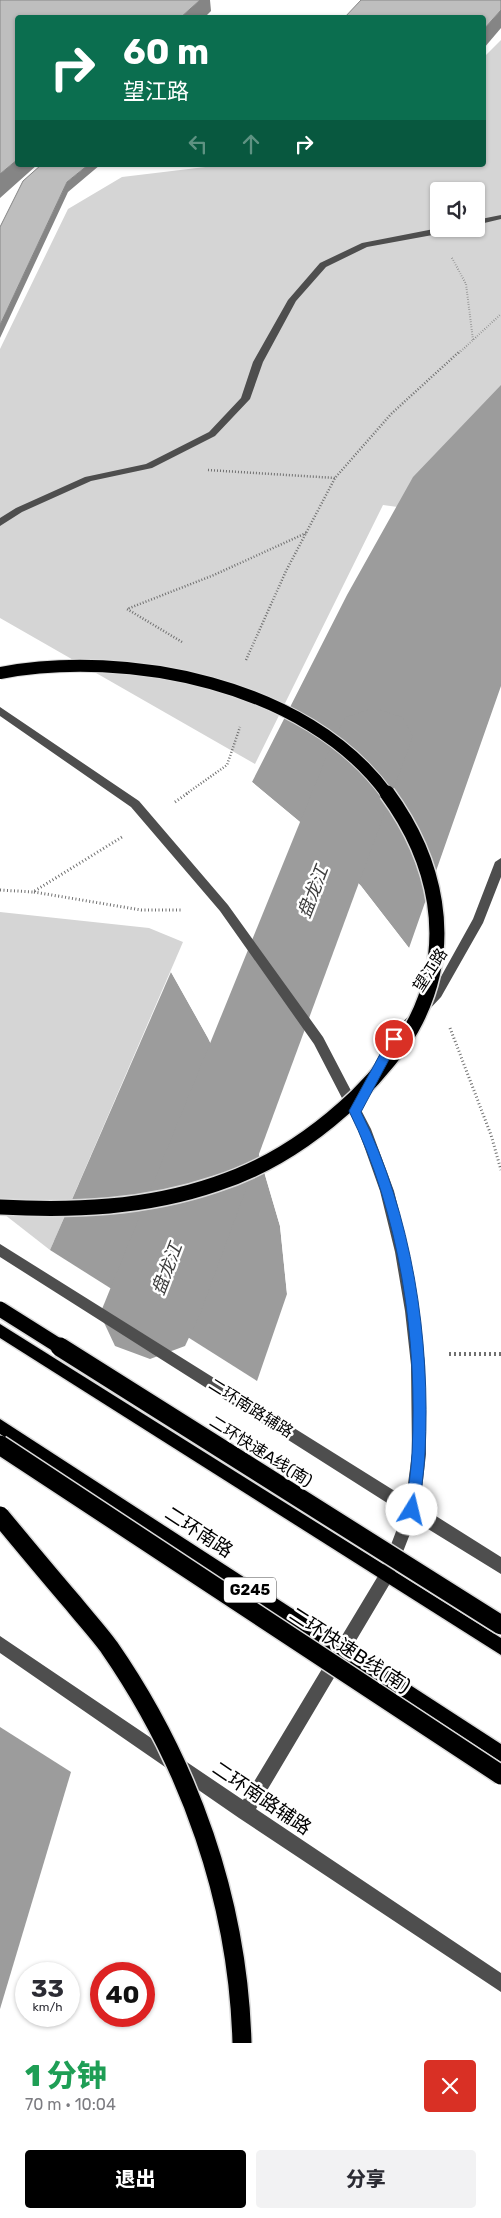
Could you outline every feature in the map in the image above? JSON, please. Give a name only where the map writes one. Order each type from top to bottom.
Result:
[{"type":"highway","points":[[0,673],[61,666],[120,667],[148,671],[185,677],[248,695],[302,720],[348,751],[385,788],[412,829],[430,874],[437,922],[433,970],[417,1018],[386,1064],[349,1104],[307,1138],[264,1163],[219,1184],[174,1197],[127,1206],[81,1209],[36,1210],[0,1207]]},
{"type":"highway","name":"二环快速A线(南)","points":[[0,1309],[501,1625]]},
{"type":"highway","name":"二环快速B线(南)","points":[[0,1445],[501,1775]]},
{"type":"highway","points":[[0,1516],[108,1646],[149,1711],[184,1779],[210,1852],[230,1928],[241,2007],[242,2043]]},
{"type":"main road","points":[[0,1330],[501,1647]]},
{"type":"main road","name":"二环南路","points":[[0,1426],[501,1754]]},
{"type":"street","points":[[485,221],[501,217]]},
{"type":"street","points":[[0,523],[19,510],[88,479],[149,466],[212,434],[245,399],[258,362],[292,300],[323,265],[365,246],[430,233]]},
{"type":"street","points":[[0,711],[135,804],[224,908],[319,1041],[364,1129],[386,1191],[402,1252],[412,1311],[416,1354],[419,1454],[412,1510],[387,1575],[245,1812]]},
{"type":"street","name":"望江路","points":[[355,1111],[394,1039],[437,994],[479,920],[501,862]]},
{"type":"street","name":"二环南路辅路","points":[[0,1250],[501,1566]]},
{"type":"street","name":"二环南路辅路","points":[[0,1644],[245,1812],[501,1983]]},
{"type":"path","points":[[441,237],[466,284],[473,341]]},
{"type":"path","points":[[242,667],[286,571],[335,478],[392,414],[501,314]]},
{"type":"path","points":[[208,470],[335,478]]},
{"type":"path","points":[[183,642],[127,609],[214,575],[306,532]]},
{"type":"path","points":[[33,892],[148,821],[227,765],[243,719]]},
{"type":"path","points":[[0,890],[33,892],[141,910],[184,910]]},
{"type":"path","points":[[437,994],[488,1127],[501,1170]]},
{"type":"path","points":[[416,1354],[501,1354]]},
{"type":"shaded area","points":[[501,40],[501,521],[383,505],[255,764],[0,618],[0,349],[68,209],[122,177],[205,167],[486,167],[486,55]]},
{"type":"shaded area","points":[[0,912],[149,928],[183,942],[50,1250],[0,1211]]},
{"type":"water","points":[[501,385],[501,686],[409,948],[361,886],[300,822],[252,782],[347,595],[413,477]]},
{"type":"water","points":[[171,972],[208,1038],[250,1124],[280,1226],[287,1294],[257,1381],[50,1250]]},
{"type":"water","points":[[0,1727],[71,1772],[0,2009]]},
{"type":"pier","points":[[252,782],[300,822],[361,886],[409,948],[408,951],[359,887],[299,824],[251,784]]},
{"type":"pier","points":[[172,970],[210,1037],[252,1123],[283,1225],[289,1289],[287,1294],[280,1226],[250,1124],[208,1038],[171,972]]},
{"type":"building","points":[[0,0],[200,0],[183,15],[15,15],[15,162],[0,174]]},
{"type":"building","points":[[361,0],[501,0],[501,10],[486,27],[486,15],[347,15]]},
{"type":"building","points":[[39,167],[86,167],[67,182],[0,325],[0,227],[23,181]]},
{"type":"waterway","name":"盘龙江","points":[[150,1314],[374,736]]},
{"type":"route","points":[[394,1039],[355,1111],[364,1129],[386,1191],[402,1252],[412,1311],[418,1365],[419,1454],[412,1510]]}]
